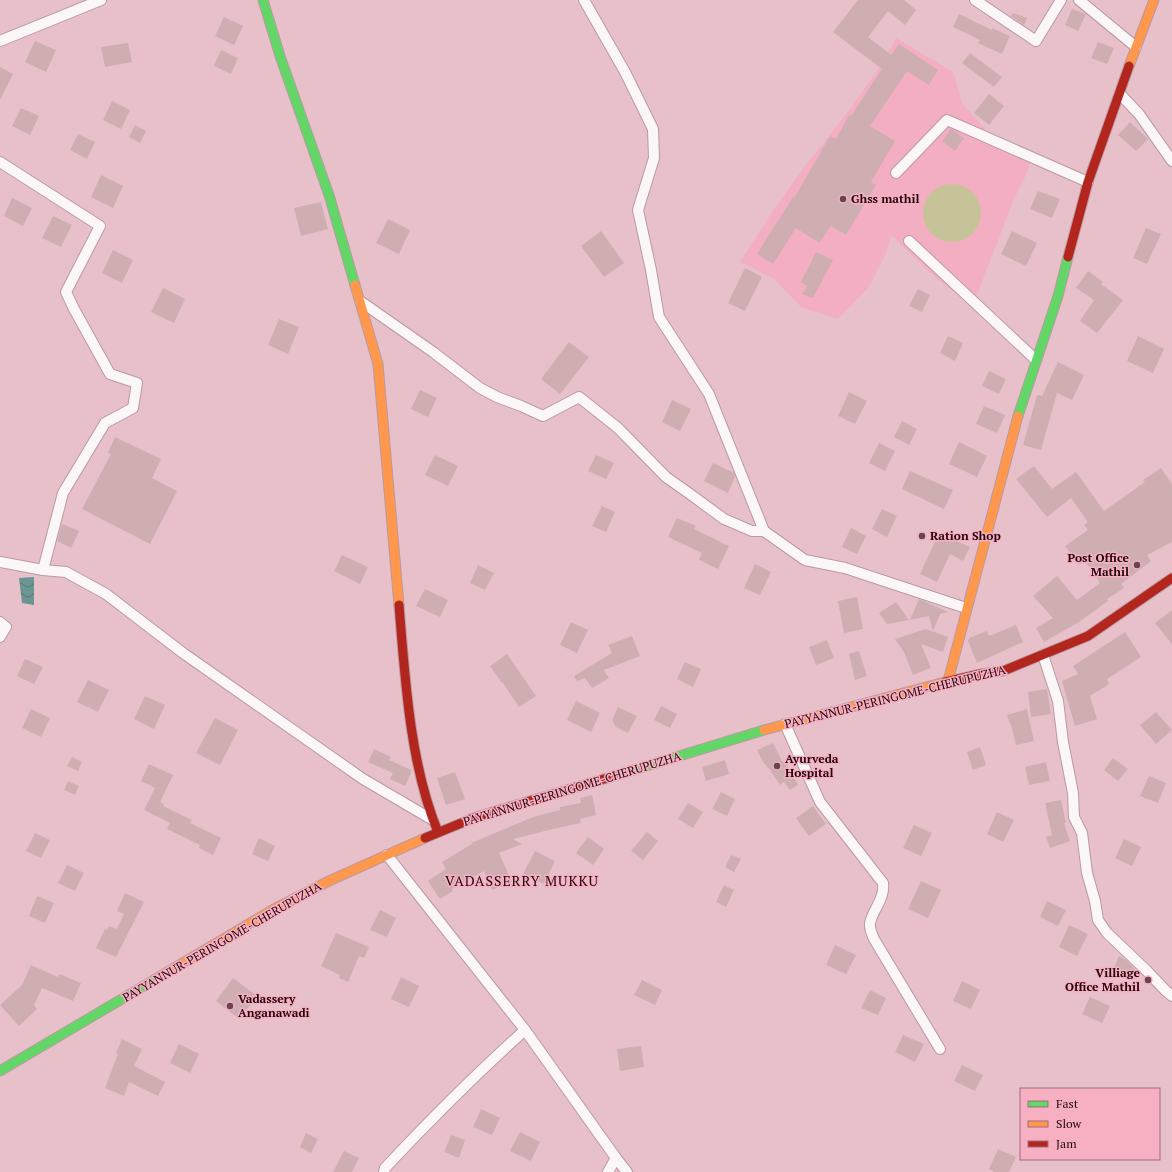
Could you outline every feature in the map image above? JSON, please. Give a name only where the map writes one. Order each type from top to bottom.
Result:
[{"type":"street","points":[[0,41],[101,0]]},
{"type":"street","points":[[263,0],[280,56],[329,195],[378,364],[400,617],[412,733],[424,789],[438,832]]},
{"type":"street","points":[[584,0],[625,72],[653,129],[654,158],[638,210],[651,270],[659,317],[709,394],[764,531],[805,560],[845,568],[966,608]]},
{"type":"street","points":[[975,0],[1036,41],[1061,0]]},
{"type":"street","points":[[1079,0],[1136,47]]},
{"type":"street","points":[[948,681],[1017,418],[1058,296],[1088,182],[1154,0]]},
{"type":"street","points":[[1120,94],[1139,114],[1172,161]]},
{"type":"street","points":[[896,173],[947,120],[1088,182]]},
{"type":"street","points":[[0,162],[100,226],[66,292],[110,374],[137,383],[133,408],[105,423],[63,493],[43,570]]},
{"type":"street","points":[[910,241],[1036,360]]},
{"type":"street","points":[[360,301],[433,352],[480,388],[497,397],[543,416],[579,397],[618,428],[666,477],[724,519],[752,531],[764,531]]},
{"type":"street","points":[[0,562],[43,570],[66,572],[106,594],[183,653],[363,779],[433,820]]},
{"type":"street","name":"PAYYANNUR-PERINGOME-CHERUPUZHA","points":[[0,1072],[274,909],[331,880],[438,832],[476,817],[785,724],[948,681],[1003,671],[1088,636],[1172,578]]},
{"type":"street","points":[[0,622],[6,627],[0,636]]},
{"type":"street","points":[[1043,655],[1058,701],[1063,742],[1073,793],[1074,817],[1082,833],[1087,873],[1095,901],[1098,920],[1107,933],[1172,996]]},
{"type":"street","points":[[785,724],[820,802],[883,883],[884,888],[879,904],[870,924],[871,932],[940,1049]]},
{"type":"street","points":[[387,855],[525,1030],[627,1172]]},
{"type":"street","points":[[384,1172],[385,1168],[463,1087],[525,1030]]},
{"type":"street","points":[[608,1172],[616,1158]]},
{"type":"shaded area","points":[[896,38],[953,72],[962,103],[987,131],[1031,160],[1027,173],[1014,199],[973,305],[938,280],[891,235],[886,253],[869,287],[838,319],[801,307],[774,279],[740,262],[802,170],[850,109],[882,64]]},
{"type":"shaded area","points":[[952,184],[963,186],[976,197],[979,202],[981,213],[979,224],[968,237],[963,240],[952,242],[941,240],[928,229],[925,224],[923,213],[925,202],[936,189],[941,186]]},
{"type":"water","points":[[34,577],[34,605],[22,603],[19,578]]},
{"type":"building","points":[[858,0],[904,0],[916,10],[905,25],[888,11],[868,37],[891,55],[899,44],[938,70],[929,85],[907,71],[870,126],[895,141],[871,182],[876,185],[846,235],[831,226],[819,243],[796,228],[773,264],[757,254],[793,197],[794,198],[830,136],[836,139],[849,115],[851,116],[882,69],[833,32]]},
{"type":"building","points":[[1072,9],[1086,14],[1078,31],[1065,25]]},
{"type":"building","points":[[1013,13],[1027,18],[1024,25],[1011,16]]},
{"type":"building","points":[[959,14],[992,30],[992,28],[1010,36],[1002,54],[978,43],[980,40],[953,27]]},
{"type":"building","points":[[224,17],[243,26],[234,45],[215,36]]},
{"type":"building","points":[[35,41],[56,50],[46,72],[25,62]]},
{"type":"building","points":[[1098,42],[1114,48],[1107,64],[1091,58]]},
{"type":"building","points":[[128,43],[132,62],[105,67],[101,47]]},
{"type":"building","points":[[221,50],[238,58],[231,74],[214,66]]},
{"type":"building","points":[[970,53],[1002,77],[994,87],[962,63]]},
{"type":"building","points":[[0,67],[13,74],[0,100]]},
{"type":"building","points":[[989,94],[1004,106],[989,125],[974,113]]},
{"type":"building","points":[[112,101],[130,110],[121,129],[103,120]]},
{"type":"building","points":[[21,108],[39,116],[30,135],[12,126]]},
{"type":"building","points":[[1130,122],[1148,139],[1136,151],[1118,135]]},
{"type":"building","points":[[135,125],[146,131],[140,143],[129,137]]},
{"type":"building","points":[[951,129],[964,138],[955,151],[942,141]]},
{"type":"building","points":[[78,134],[95,142],[87,159],[70,150]]},
{"type":"building","points":[[101,175],[123,186],[113,208],[91,197]]},
{"type":"building","points":[[1038,191],[1060,199],[1052,218],[1030,209]]},
{"type":"building","points":[[12,198],[32,208],[23,226],[4,216]]},
{"type":"building","points":[[321,202],[328,229],[301,236],[294,208]]},
{"type":"building","points":[[53,216],[72,225],[61,247],[42,238]]},
{"type":"building","points":[[388,219],[410,230],[399,254],[376,243]]},
{"type":"building","points":[[1146,228],[1161,234],[1147,264],[1133,258]]},
{"type":"building","points":[[601,231],[624,263],[604,277],[581,246]]},
{"type":"building","points":[[1012,231],[1037,243],[1026,266],[1001,254]]},
{"type":"building","points":[[113,250],[133,260],[122,283],[102,273]]},
{"type":"building","points":[[816,252],[833,260],[813,298],[802,294],[807,286],[801,282]]},
{"type":"building","points":[[745,268],[762,277],[745,311],[728,303]]},
{"type":"building","points":[[1088,271],[1103,282],[1101,284],[1123,300],[1097,333],[1080,321],[1094,300],[1076,288]]},
{"type":"building","points":[[163,288],[185,299],[174,323],[151,312]]},
{"type":"building","points":[[918,289],[930,295],[922,312],[909,306]]},
{"type":"building","points":[[279,319],[299,327],[288,354],[268,345]]},
{"type":"building","points":[[948,336],[963,343],[955,361],[940,353]]},
{"type":"building","points":[[1138,336],[1164,349],[1153,373],[1127,361]]},
{"type":"building","points":[[569,342],[589,357],[560,394],[541,379]]},
{"type":"building","points":[[1058,362],[1084,375],[1072,400],[1057,393],[1041,450],[1023,445],[1037,395],[1042,396]]},
{"type":"building","points":[[989,371],[1006,379],[999,394],[982,386]]},
{"type":"building","points":[[420,390],[437,398],[428,417],[411,409]]},
{"type":"building","points":[[849,392],[867,401],[855,424],[838,416]]},
{"type":"building","points":[[672,400],[691,409],[680,431],[662,422]]},
{"type":"building","points":[[984,406],[1005,415],[997,433],[976,424]]},
{"type":"building","points":[[902,421],[917,429],[909,445],[894,437]]},
{"type":"building","points":[[115,437],[161,459],[152,478],[177,491],[150,544],[82,509],[111,454],[108,453]]},
{"type":"building","points":[[959,442],[987,456],[977,477],[949,464]]},
{"type":"building","points":[[879,443],[895,451],[885,471],[869,463]]},
{"type":"building","points":[[435,455],[458,466],[448,486],[425,475]]},
{"type":"building","points":[[596,455],[614,463],[606,479],[588,471]]},
{"type":"building","points":[[713,463],[734,473],[735,477],[728,493],[704,481]]},
{"type":"building","points":[[1034,466],[1052,489],[1076,472],[1104,511],[1145,482],[1143,480],[1161,468],[1172,484],[1172,542],[1147,555],[1151,561],[1121,584],[1124,588],[1107,599],[1108,601],[1079,622],[1044,642],[1036,628],[1053,618],[1033,596],[1057,576],[1077,600],[1100,583],[1085,561],[1079,565],[1065,546],[1088,530],[1084,525],[1088,522],[1071,498],[1047,517],[1016,479]]},
{"type":"building","points":[[910,471],[953,490],[944,509],[902,489]]},
{"type":"building","points":[[602,506],[615,512],[606,532],[592,526]]},
{"type":"building","points":[[882,509],[897,516],[887,537],[872,529]]},
{"type":"building","points":[[677,518],[696,526],[694,529],[729,546],[718,569],[699,560],[702,553],[668,537]]},
{"type":"building","points":[[62,524],[79,531],[71,548],[57,541]]},
{"type":"building","points":[[851,528],[866,536],[857,554],[842,547]]},
{"type":"building","points":[[939,533],[970,547],[963,561],[950,554],[937,582],[920,574]]},
{"type":"building","points":[[342,555],[368,567],[360,584],[334,571]]},
{"type":"building","points":[[755,564],[771,572],[760,595],[744,588]]},
{"type":"building","points":[[478,565],[494,573],[485,590],[470,583]]},
{"type":"building","points":[[425,589],[448,600],[440,617],[416,606]]},
{"type":"building","points":[[857,597],[863,629],[844,633],[838,601]]},
{"type":"building","points":[[919,599],[948,612],[940,614],[933,631],[929,616],[910,620]]},
{"type":"building","points":[[896,602],[909,620],[887,624],[879,613]]},
{"type":"building","points":[[1172,610],[1172,644],[1155,623]]},
{"type":"building","points":[[571,622],[588,630],[577,653],[560,645]]},
{"type":"building","points":[[1016,625],[1023,642],[977,663],[968,641],[969,638],[987,631],[989,636]]},
{"type":"building","points":[[926,629],[948,637],[943,652],[921,644],[931,668],[913,675],[904,652],[895,639]]},
{"type":"building","points":[[1125,632],[1141,657],[1107,679],[1109,684],[1090,696],[1097,719],[1075,726],[1062,681],[1078,674],[1073,666]]},
{"type":"building","points":[[632,636],[640,656],[604,670],[609,678],[592,688],[585,678],[577,681],[574,676],[612,653],[608,645]]},
{"type":"building","points":[[827,640],[834,658],[816,665],[809,647]]},
{"type":"building","points":[[859,651],[867,676],[855,680],[849,654]]},
{"type":"building","points":[[507,654],[536,696],[519,707],[490,666]]},
{"type":"building","points":[[25,659],[43,667],[34,684],[17,676]]},
{"type":"building","points":[[685,662],[701,669],[693,687],[677,679]]},
{"type":"building","points":[[88,680],[109,690],[98,712],[77,702]]},
{"type":"building","points":[[1047,689],[1051,714],[1031,717],[1028,692]]},
{"type":"building","points":[[145,696],[165,705],[154,729],[134,719]]},
{"type":"building","points":[[576,701],[600,713],[591,732],[567,720]]},
{"type":"building","points":[[661,706],[677,714],[670,728],[654,720]]},
{"type":"building","points":[[618,707],[637,716],[628,733],[616,727],[612,720]]},
{"type":"building","points":[[31,709],[50,718],[41,737],[22,728]]},
{"type":"building","points":[[1027,709],[1034,741],[1016,745],[1011,724],[1007,715]]},
{"type":"building","points":[[1156,712],[1172,730],[1156,744],[1140,725]]},
{"type":"building","points":[[215,718],[238,730],[220,765],[196,753]]},
{"type":"building","name":"Ayurveda Hospital","points":[[773,743],[782,761],[786,763],[798,785],[790,790],[784,782],[780,785],[763,762],[757,750]]},
{"type":"building","points":[[980,747],[986,765],[973,770],[967,752]]},
{"type":"building","points":[[374,749],[391,757],[389,760],[411,770],[405,786],[390,779],[393,773],[368,762]]},
{"type":"building","points":[[72,757],[82,762],[78,771],[67,766]]},
{"type":"building","points":[[1113,758],[1128,769],[1118,781],[1104,770]]},
{"type":"building","points":[[725,760],[729,774],[706,781],[702,767]]},
{"type":"building","points":[[1046,762],[1050,781],[1029,785],[1025,767]]},
{"type":"building","points":[[149,764],[173,775],[160,802],[164,804],[163,806],[192,820],[190,823],[221,838],[213,855],[199,848],[200,845],[167,829],[170,823],[144,810],[155,788],[141,781]]},
{"type":"building","points":[[455,772],[465,799],[446,805],[437,778]]},
{"type":"building","points":[[1149,776],[1166,783],[1158,803],[1140,796]]},
{"type":"building","points":[[68,781],[79,786],[75,795],[64,790]]},
{"type":"building","points":[[721,792],[735,799],[727,816],[712,809]]},
{"type":"building","points":[[592,795],[596,815],[580,819],[581,823],[513,839],[522,844],[499,853],[512,882],[492,890],[484,871],[452,889],[453,891],[440,899],[428,881],[446,869],[442,862],[472,844],[471,843],[533,817],[560,810],[560,807],[581,803],[580,798]]},
{"type":"building","points":[[1061,800],[1066,823],[1064,823],[1070,841],[1050,848],[1046,837],[1052,835],[1045,803]]},
{"type":"building","points":[[688,803],[703,812],[693,828],[678,819]]},
{"type":"building","points":[[813,806],[826,824],[809,836],[796,818]]},
{"type":"building","points":[[997,812],[1014,820],[1003,842],[987,834]]},
{"type":"building","points":[[914,825],[932,833],[921,856],[903,848]]},
{"type":"building","points":[[647,832],[658,841],[643,860],[631,851]]},
{"type":"building","points":[[35,833],[50,840],[41,858],[26,851]]},
{"type":"building","points":[[588,837],[604,849],[593,865],[576,853]]},
{"type":"building","points":[[259,838],[275,846],[268,861],[252,854]]},
{"type":"building","points":[[1124,839],[1141,847],[1132,866],[1115,858]]},
{"type":"building","points":[[535,851],[555,861],[544,884],[523,874]]},
{"type":"building","points":[[731,855],[741,859],[734,872],[725,867]]},
{"type":"building","points":[[67,865],[84,873],[75,891],[58,883]]},
{"type":"building","points":[[921,881],[941,890],[928,918],[908,909]]},
{"type":"building","points":[[724,885],[734,890],[726,907],[716,902]]},
{"type":"building","points":[[125,893],[144,902],[116,957],[96,948],[105,929],[107,930],[109,926],[117,929],[124,914],[117,911]]},
{"type":"building","points":[[37,896],[54,903],[45,923],[29,916]]},
{"type":"building","points":[[1047,901],[1066,910],[1058,926],[1040,917]]},
{"type":"building","points":[[380,910],[396,918],[387,937],[370,930]]},
{"type":"building","points":[[1069,925],[1088,934],[1077,956],[1059,947]]},
{"type":"building","points":[[336,933],[369,947],[364,958],[359,956],[348,982],[339,978],[340,975],[321,966]]},
{"type":"building","points":[[835,945],[856,955],[846,974],[826,965]]},
{"type":"building","points":[[1119,956],[1126,960],[1135,969],[1132,977],[1114,968]]},
{"type":"building","points":[[31,965],[58,977],[59,974],[81,983],[73,1001],[42,988],[34,1005],[37,1009],[19,1026],[0,1005],[22,985]]},
{"type":"building","points":[[401,977],[419,986],[409,1007],[391,999]]},
{"type":"building","points":[[233,978],[257,996],[239,1019],[216,1001]]},
{"type":"building","points":[[642,980],[662,990],[655,1005],[634,995]]},
{"type":"building","points":[[962,981],[980,990],[971,1009],[953,1001]]},
{"type":"building","points":[[870,990],[886,998],[878,1015],[861,1008]]},
{"type":"building","points":[[1090,997],[1110,1006],[1102,1023],[1082,1014]]},
{"type":"building","points":[[903,1035],[924,1044],[915,1062],[895,1052]]},
{"type":"building","points":[[122,1039],[142,1049],[134,1066],[165,1082],[158,1096],[129,1082],[124,1096],[105,1088]]},
{"type":"building","points":[[179,1044],[199,1054],[190,1073],[170,1063]]},
{"type":"building","points":[[641,1046],[644,1067],[620,1071],[617,1049]]},
{"type":"building","points":[[962,1065],[983,1075],[975,1091],[954,1081]]},
{"type":"building","points":[[481,1109],[500,1118],[492,1135],[473,1127]]},
{"type":"building","points":[[520,1132],[540,1142],[531,1161],[510,1151]]},
{"type":"building","points":[[306,1133],[318,1139],[311,1153],[300,1147]]},
{"type":"building","points":[[451,1135],[465,1140],[459,1158],[444,1152]]},
{"type":"building","points":[[998,1149],[1016,1157],[1009,1172],[994,1172],[989,1169]]},
{"type":"building","points":[[344,1151],[359,1158],[352,1172],[333,1172]]},
{"type":"traffic: fast","points":[[263,0],[280,56],[329,195],[355,285]]},
{"type":"traffic: fast","points":[[1018,416],[1058,296],[1068,257]]},
{"type":"traffic: fast","points":[[614,776],[764,730]]},
{"type":"traffic: fast","points":[[0,1071],[159,977]]},
{"type":"traffic: slow","points":[[1129,66],[1154,0]]},
{"type":"traffic: slow","points":[[355,285],[378,364],[399,605]]},
{"type":"traffic: slow","points":[[948,681],[1018,416]]},
{"type":"traffic: slow","points":[[764,730],[945,682]]},
{"type":"traffic: slow","points":[[159,977],[274,909],[331,880],[425,838]]},
{"type":"traffic: jam","points":[[1068,257],[1088,182],[1129,66]]},
{"type":"traffic: jam","points":[[945,682],[980,674],[1003,671],[1088,636],[1172,578]]},
{"type":"traffic: jam","points":[[399,605],[410,721],[421,779],[438,832]]},
{"type":"traffic: jam","points":[[425,838],[476,817],[614,776]]},
{"type":"place","name":"Ghss mathil","points":[[843,199]]},
{"type":"place","name":"Ration Shop","points":[[922,536]]},
{"type":"place","name":"Post Office Mathil","points":[[1137,565]]},
{"type":"place","name":"Ayurveda Hospital","points":[[777,766]]},
{"type":"place","name":"Villiage Office Mathil","points":[[1148,980]]},
{"type":"place","name":"Vadassery Anganawadi","points":[[230,1006]]},
{"type":"district","name":"VADASSERRY MUKKU","points":[[522,881]]}]
